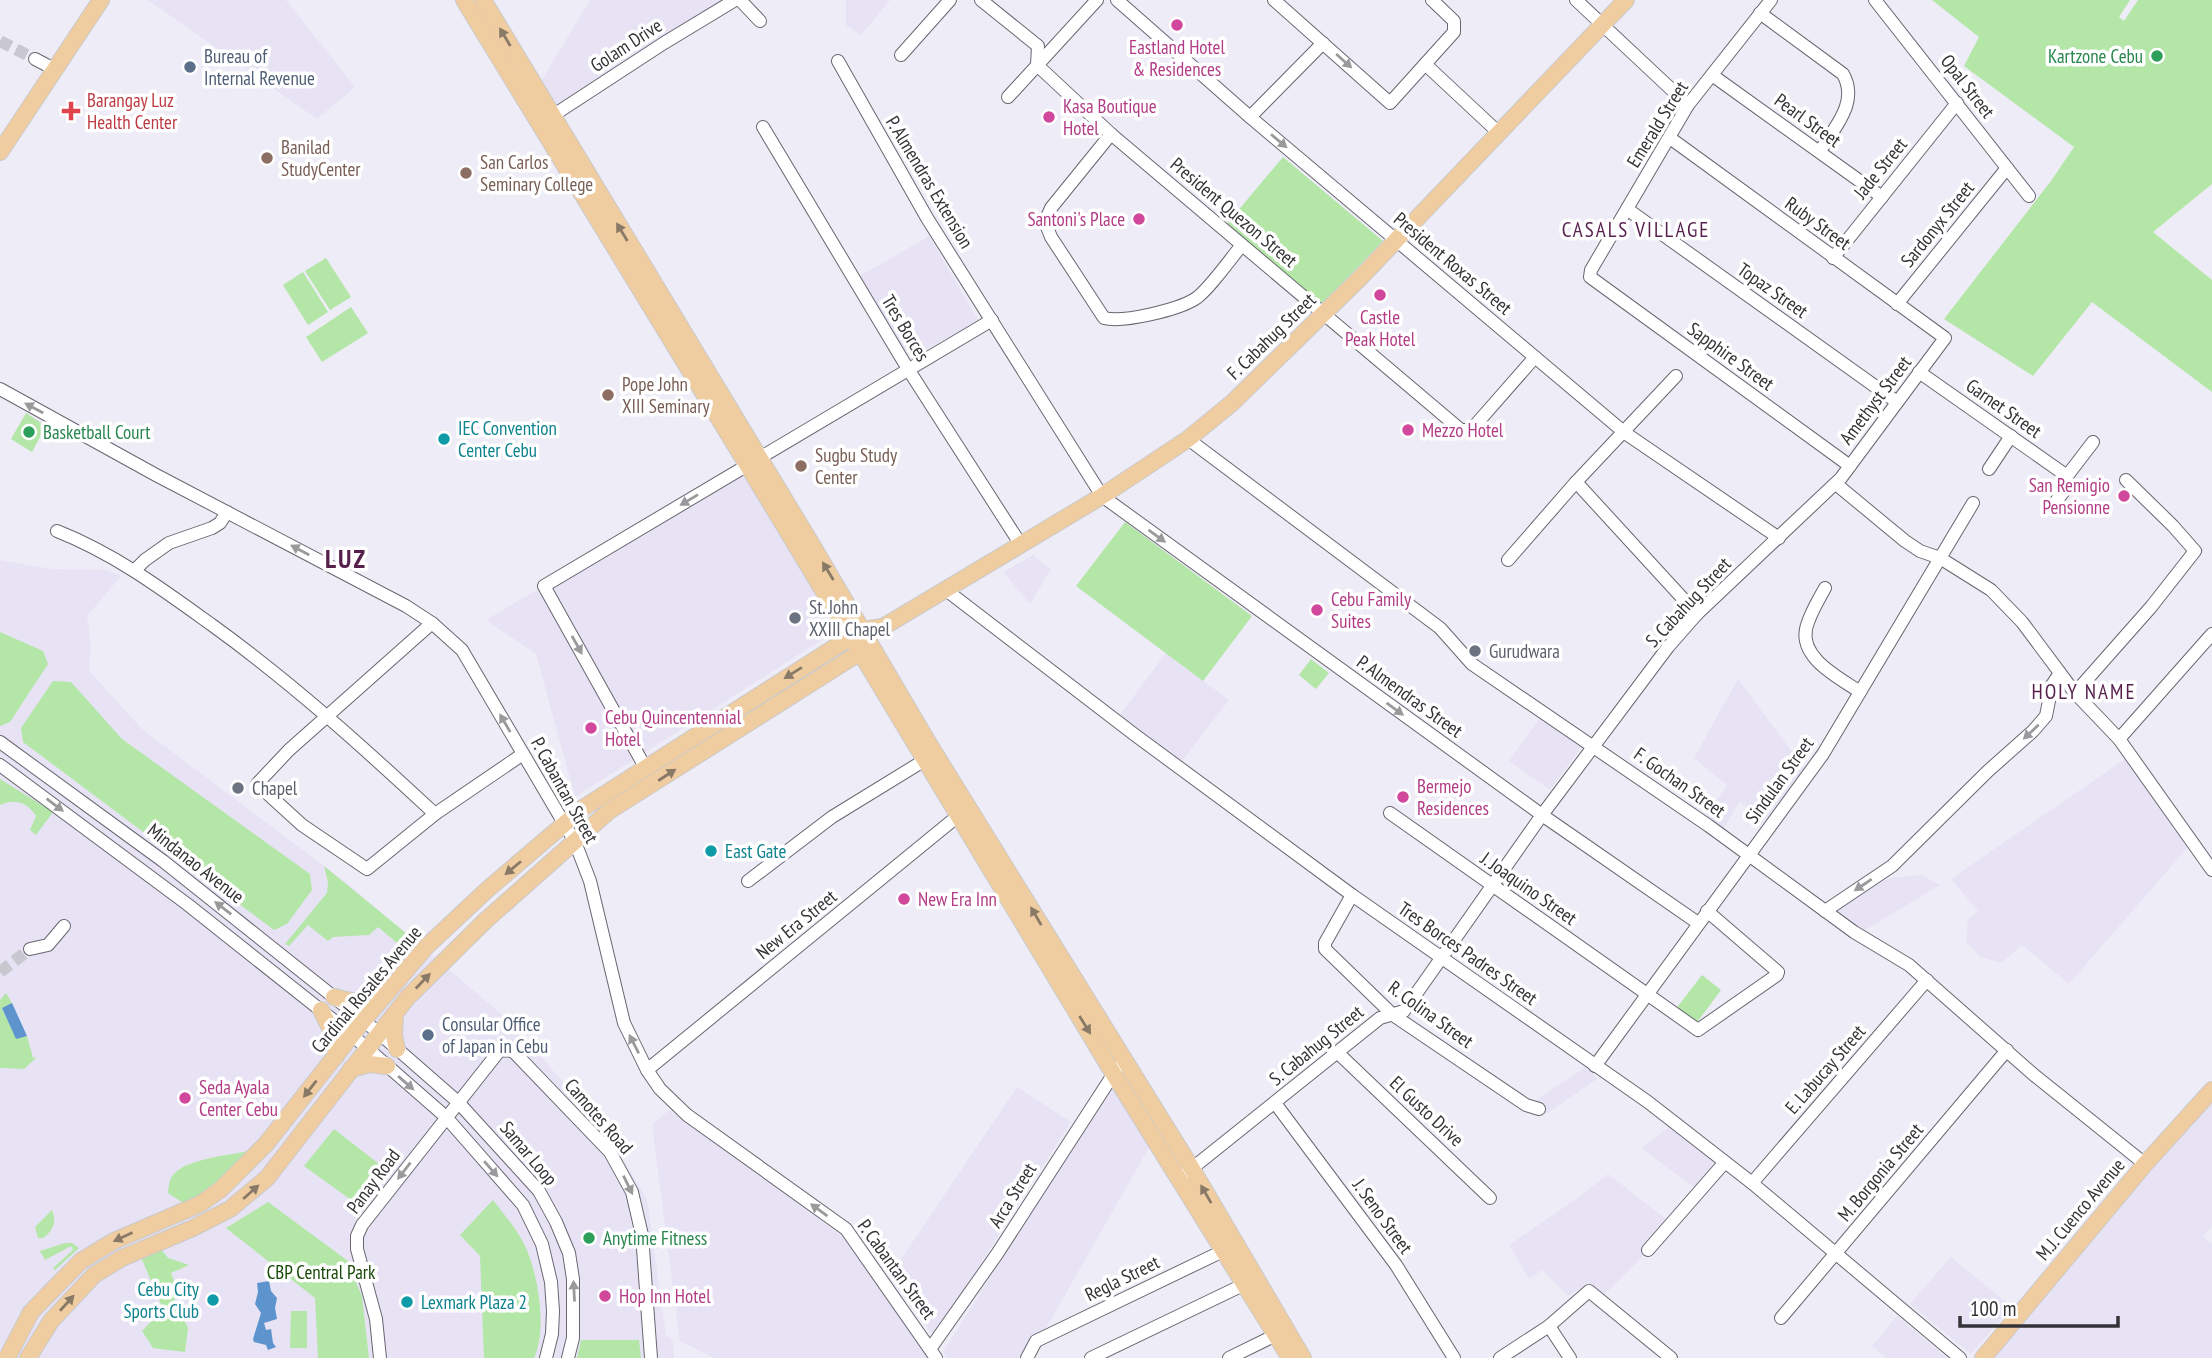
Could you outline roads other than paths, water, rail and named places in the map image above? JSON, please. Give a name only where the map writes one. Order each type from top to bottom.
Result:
[{"type":"main road","points":[[78,33],[93,0]]},
{"type":"main road","points":[[0,152],[101,0]]},
{"type":"main road","points":[[78,33],[97,19],[112,0]]},
{"type":"main road","points":[[464,0],[546,120],[1118,1066],[1186,1173],[1281,1332],[1290,1358]]},
{"type":"main road","points":[[483,0],[546,120]]},
{"type":"main road","name":"F. Cabahug Street","points":[[857,633],[883,627],[1102,496],[1188,439],[1231,403],[1324,314],[1626,0]]},
{"type":"main road","name":"F. Cabahug Street","points":[[866,648],[883,627]]},
{"type":"main road","name":"Cardinal Rosales Avenue","points":[[7,1358],[31,1312],[61,1280],[92,1253],[200,1203],[220,1190],[266,1144],[363,1021],[426,947],[488,889],[591,801],[857,633]]},
{"type":"main road","name":"Cardinal Rosales Avenue","points":[[28,1358],[51,1321],[94,1275],[122,1258],[212,1219],[248,1196],[267,1178],[314,1120],[396,1012],[460,944],[609,811],[866,648]]},
{"type":"main road","points":[[334,997],[369,1003],[381,999]]},
{"type":"main road","points":[[321,1010],[335,1038],[335,1056]]},
{"type":"main road","points":[[396,1012],[394,1035],[397,1049]]},
{"type":"main road","points":[[351,1069],[369,1065],[387,1066]]},
{"type":"main road","name":"M.J. Cuenco Avenue","points":[[1983,1358],[2145,1164],[2212,1090]]},
{"type":"main road","points":[[1186,1173],[1245,1284],[1303,1358]]},
{"type":"street","name":"Golam Drive","points":[[546,120],[664,43],[737,0],[760,21]]},
{"type":"street","points":[[901,55],[950,0]]},
{"type":"street","name":"President Quezon Street","points":[[981,0],[1038,46],[1037,65],[1111,134],[1461,430],[1471,430],[1535,357]]},
{"type":"street","points":[[1008,97],[1097,0]]},
{"type":"street","name":"President Roxas Street","points":[[1116,0],[1250,117],[1625,433],[1779,537]]},
{"type":"street","points":[[1274,0],[1390,103],[1454,32],[1454,21],[1432,0]]},
{"type":"street","points":[[1576,0],[1688,105]]},
{"type":"street","name":"Emerald Street","points":[[1590,277],[1591,270],[1688,105],[1771,0]]},
{"type":"street","name":"Opal Street","points":[[1875,0],[2029,196]]},
{"type":"street","points":[[1760,13],[1843,74],[1849,86],[1846,110],[1820,151]]},
{"type":"street","points":[[1250,117],[1323,43]]},
{"type":"street","points":[[35,59],[54,69]]},
{"type":"street","name":"P. Almendras Extension","points":[[838,61],[926,218],[1102,496]]},
{"type":"street","points":[[1425,64],[1499,133]]},
{"type":"street","name":"Pearl Street","points":[[1712,75],[1882,197]]},
{"type":"street","name":"Jade Street","points":[[1833,258],[1957,103]]},
{"type":"street","name":"Tres Borces","points":[[763,127],[908,369],[1021,545]]},
{"type":"street","points":[[1111,134],[1051,208],[1045,222],[1051,237],[1104,318],[1114,321],[1128,320],[1197,298],[1242,245]]},
{"type":"street","name":"Ruby Street","points":[[1670,138],[1945,338]]},
{"type":"street","name":"Sardonyx Street","points":[[1897,304],[2007,168]]},
{"type":"street","name":"Topaz Street","points":[[1627,209],[1897,402]]},
{"type":"street","name":"Sapphire Street","points":[[1590,277],[1850,466]]},
{"type":"street","points":[[645,767],[544,586],[992,320]]},
{"type":"street","name":"Amethyst Street","points":[[1836,484],[1945,338]]},
{"type":"street","name":"Garnet Street","points":[[1919,372],[2067,476]]},
{"type":"street","points":[[1508,560],[1576,482],[1676,376]]},
{"type":"street","name":"P. Cabantan Street","points":[[0,389],[407,606],[432,623],[462,650],[575,842],[590,881],[624,1023],[647,1070],[660,1089],[687,1115],[846,1229],[933,1354]]},
{"type":"street","points":[[1989,469],[2011,436]]},
{"type":"street","name":"F. Gochan Street","points":[[1188,439],[1440,628],[1472,664],[1748,853],[1854,932],[1909,965],[2061,1097],[2145,1164]]},
{"type":"street","points":[[2053,505],[2065,491],[2067,476],[2093,442]]},
{"type":"street","points":[[2074,693],[2151,607],[2195,551],[2174,526],[2126,480]]},
{"type":"street","points":[[1576,482],[1697,614]]},
{"type":"street","points":[[1836,484],[1905,541],[1920,551],[1940,558],[1991,590],[2022,622],[2074,693],[2119,739],[2212,870]]},
{"type":"street","name":"S. Cabahug Street","points":[[1186,1173],[1380,1018],[1404,1011],[1542,815],[1668,647],[1697,614],[1836,484]]},
{"type":"street","name":"P. Almendras Street","points":[[1102,496],[1542,815],[1698,923]]},
{"type":"street","name":"Sindulan Street","points":[[1595,1066],[1822,754],[1973,503]]},
{"type":"street","points":[[135,570],[158,549],[220,523],[227,512]]},
{"type":"street","points":[[57,531],[76,538],[135,570],[231,638],[288,682],[435,814]]},
{"type":"street","points":[[1825,588],[1806,629],[1806,642],[1810,653],[1820,663],[1860,692]]},
{"type":"street","name":"Tres Borces Padres Street","points":[[946,590],[1135,735],[1352,895],[1595,1066],[1725,1162],[1960,1358]]},
{"type":"street","points":[[432,623],[289,750],[257,784],[302,825],[367,869],[435,814],[523,754]]},
{"type":"street","points":[[2119,739],[2212,634]]},
{"type":"street","points":[[1825,911],[1892,866],[1988,771],[2033,731],[2046,716],[2052,685],[2060,673]]},
{"type":"street","name":"Mindanao Avenue","points":[[0,742],[163,861],[363,1021]]},
{"type":"street","points":[[748,881],[832,817],[930,756]]},
{"type":"street","name":"Mindanao Avenue","points":[[0,765],[187,904],[352,1035]]},
{"type":"street","name":"New Era Street","points":[[647,1070],[964,812]]},
{"type":"street","name":"J. Joaquino Street","points":[[1390,813],[1698,1030],[1777,975],[1778,970],[1707,911]]},
{"type":"street","name":"R. Colina Street","points":[[1352,895],[1324,947],[1393,1015],[1526,1105],[1539,1109]]},
{"type":"street","points":[[30,949],[48,945],[64,926]]},
{"type":"street","name":"E. Labucay Street","points":[[1752,1183],[1927,980]]},
{"type":"street","name":"Samar Loop","points":[[363,1021],[458,1102],[539,1191],[569,1253],[573,1279],[573,1338],[568,1358]]},
{"type":"street","name":"Samar Loop","points":[[352,1035],[446,1117],[523,1205],[542,1244],[551,1282],[552,1334],[546,1358]]},
{"type":"street","name":"Camotes Road","points":[[446,1117],[500,1050],[509,1049],[610,1152],[632,1192],[638,1209],[651,1358]]},
{"type":"street","name":"M. Borgonia Street","points":[[1781,1318],[2007,1051]]},
{"type":"street","name":"El Gusto Drive","points":[[1338,1053],[1490,1198]]},
{"type":"street","name":"Arca Street","points":[[933,1354],[1118,1066]]},
{"type":"street","name":"J. Seno Street","points":[[1275,1103],[1396,1265],[1454,1358]]},
{"type":"street","name":"Panay Road","points":[[380,1358],[376,1320],[357,1248],[357,1236],[362,1225],[446,1117]]},
{"type":"street","points":[[1648,1250],[1725,1162]]},
{"type":"street","name":"Regla Street","points":[[1027,1358],[1037,1341],[1225,1250]]},
{"type":"street","points":[[1091,1358],[1245,1284]]},
{"type":"street","points":[[1500,1358],[1549,1326],[1589,1291],[1671,1358]]},
{"type":"street","points":[[1549,1326],[1570,1358]]},
{"type":"street","points":[[1229,1358],[1281,1332]]},
{"type":"water","points":[[12,1003],[27,1036],[16,1039],[2,1008]]},
{"type":"water","points":[[269,1281],[271,1291],[277,1298],[277,1319],[264,1323],[266,1330],[271,1329],[276,1347],[268,1350],[266,1345],[254,1342],[253,1339],[261,1313],[255,1304],[257,1283]]},
{"type":"tunnel","points":[[0,41],[35,59]]},
{"type":"tunnel","points":[[0,972],[30,949]]},
{"type":"place","name":"Eastland Hotel & Residences","points":[[1177,25]]},
{"type":"place","name":"Kartzone Cebu","points":[[2157,56]]},
{"type":"place","name":"Bureau of Internal Revenue","points":[[190,67]]},
{"type":"place","name":"Barangay Luz Health Center","points":[[71,111]]},
{"type":"place","name":"Kasa Boutique Hotel","points":[[1049,117]]},
{"type":"place","name":"Banilad StudyCenter","points":[[267,158]]},
{"type":"place","name":"San Carlos Seminary College","points":[[466,173]]},
{"type":"place","name":"Santoni's Place","points":[[1139,219]]},
{"type":"place","name":"Castle Peak Hotel","points":[[1380,295]]},
{"type":"place","name":"Pope John XIII Seminary","points":[[608,395]]},
{"type":"place","name":"Mezzo Hotel","points":[[1408,430]]},
{"type":"place","name":"Basketball Court","points":[[29,432]]},
{"type":"place","name":"IEC Convention Center Cebu","points":[[444,439]]},
{"type":"place","name":"Sugbu Study Center","points":[[801,466]]},
{"type":"place","name":"San Remigio Pensionne","points":[[2124,496]]},
{"type":"place","name":"Cebu Family Suites","points":[[1317,610]]},
{"type":"place","name":"St. John XXIII Chapel","points":[[795,618]]},
{"type":"place","name":"Gurudwara","points":[[1475,651]]},
{"type":"place","name":"Cebu Quincentennial Hotel","points":[[591,728]]},
{"type":"place","name":"Chapel","points":[[238,788]]},
{"type":"place","name":"Bermejo Residences","points":[[1403,797]]},
{"type":"place","name":"East Gate","points":[[711,851]]},
{"type":"place","name":"New Era Inn","points":[[904,899]]},
{"type":"place","name":"Consular Office of Japan in Cebu","points":[[428,1035]]},
{"type":"place","name":"Seda Ayala Center Cebu","points":[[185,1098]]},
{"type":"place","name":"Anytime Fitness","points":[[589,1238]]},
{"type":"place","name":"Hop Inn Hotel","points":[[605,1296]]},
{"type":"place","name":"Cebu City Sports Club","points":[[213,1300]]},
{"type":"place","name":"Lexmark Plaza 2","points":[[407,1302]]},
{"type":"district","name":"CASALS VILLAGE","points":[[1636,229]]},
{"type":"district","name":"LUZ","points":[[346,558]]},
{"type":"district","name":"HOLY NAME","points":[[2084,691]]},
{"type":"park label","name":"CBP Central Park","points":[[321,1272]]}]
